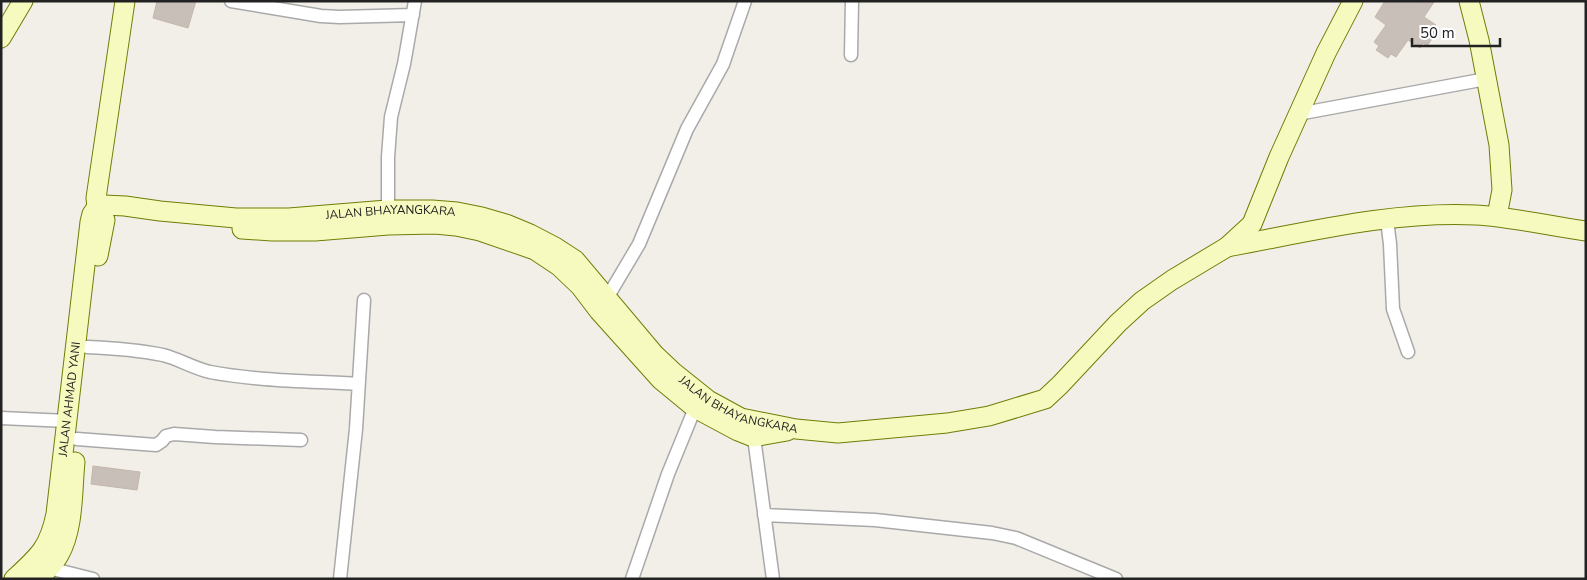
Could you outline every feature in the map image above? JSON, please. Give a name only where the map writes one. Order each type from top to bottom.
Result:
[{"type":"main road","points":[[1,38],[24,1]]},
{"type":"main road","name":"JALAN AHMAD YANI","points":[[14,579],[36,558],[52,533],[56,514],[67,421],[85,306],[90,222],[92,214],[101,213],[96,198],[125,1]]},
{"type":"main road","points":[[1227,247],[1252,224],[1298,114],[1326,53],[1353,1]]},
{"type":"main road","points":[[1469,1],[1479,40],[1498,137],[1502,190],[1497,216]]},
{"type":"main road","name":"JALAN BHAYANGKARA","points":[[101,213],[104,205],[236,218],[388,217],[457,212],[506,224],[555,247],[575,260],[655,355],[672,372],[708,400],[742,418],[753,429]]},
{"type":"main road","points":[[1227,247],[1362,223],[1420,215],[1497,216],[1586,231]]},
{"type":"main road","name":"JALAN BHAYANGKARA","points":[[388,217],[480,231],[535,250],[559,266],[580,286],[599,311],[661,380],[696,408],[738,431],[796,429],[838,433],[947,424],[989,416],[1045,399],[1118,323],[1142,301],[1172,280],[1227,247]]},
{"type":"main road","name":"JALAN AHMAD YANI","points":[[44,573],[58,556],[68,531],[87,346],[85,306]]},
{"type":"street","points":[[231,1],[268,4],[340,18],[412,15]]},
{"type":"street","points":[[388,217],[390,126],[404,64],[415,1]]},
{"type":"street","points":[[607,298],[639,244],[686,129],[723,64],[745,1]]},
{"type":"street","points":[[851,55],[852,1]]},
{"type":"street","points":[[1298,114],[1486,79]]},
{"type":"street","points":[[1387,220],[1393,309],[1408,352]]},
{"type":"street","points":[[340,579],[356,429],[364,300]]},
{"type":"street","points":[[87,346],[138,350],[218,373],[272,379],[358,384]]},
{"type":"street","points":[[632,579],[668,474],[696,408]]},
{"type":"street","points":[[1,418],[67,421]]},
{"type":"street","points":[[753,429],[773,579]]},
{"type":"street","points":[[77,439],[156,445],[162,442],[166,436],[174,434],[302,440]]},
{"type":"street","points":[[764,515],[875,520],[992,533],[1016,538],[1116,579]]},
{"type":"street","points":[[44,573],[93,579]]},
{"type":"building","points":[[157,1],[196,1],[188,28],[153,18]]},
{"type":"building","points":[[1385,1],[1434,2],[1424,17],[1436,25],[1432,30],[1436,33],[1427,46],[1423,43],[1420,48],[1408,40],[1396,57],[1391,54],[1388,58],[1376,50],[1379,46],[1374,42],[1386,25],[1375,17]]},
{"type":"building","points":[[93,466],[140,472],[137,490],[91,484]]}]
